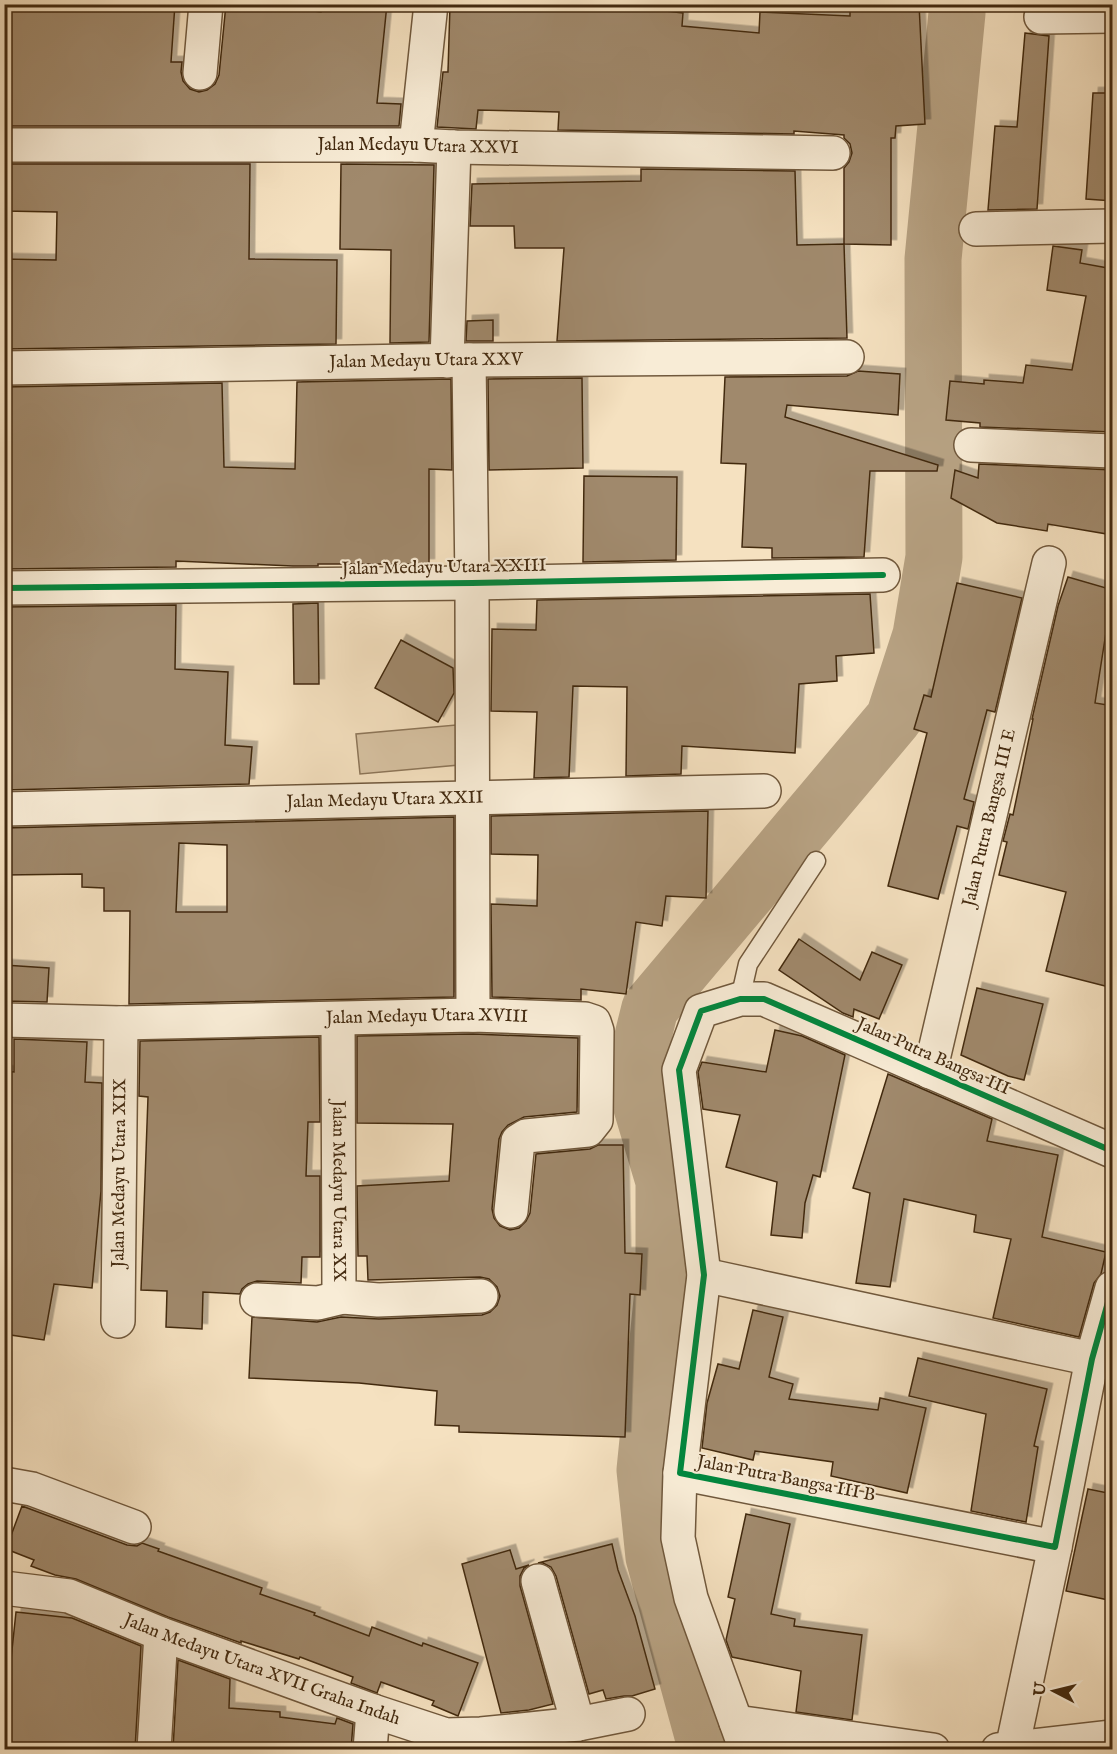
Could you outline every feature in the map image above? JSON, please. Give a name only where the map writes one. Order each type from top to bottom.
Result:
[{"type":"street","points":[[200,73],[206,4]]},
{"type":"street","points":[[416,145],[430,4]]},
{"type":"street","points":[[1041,17],[1113,16]]},
{"type":"street","name":"Jalan Medayu Utara XXVI","points":[[4,146],[416,145],[833,153]]},
{"type":"street","points":[[454,147],[458,361],[472,583],[473,1016]]},
{"type":"street","points":[[976,230],[1113,226]]},
{"type":"street","name":"Jalan Medayu Utara XXV","points":[[4,368],[847,357]]},
{"type":"street","points":[[971,445],[1113,452]]},
{"type":"street","name":"Jalan Putra Bangsa III E","points":[[930,1072],[1049,563]]},
{"type":"street","name":"Jalan Medayu Utara XXIII","points":[[4,588],[472,583],[883,574]]},
{"type":"street","name":"Jalan Medayu Utara XXII","points":[[4,810],[764,791]]},
{"type":"street","name":"Jalan Putra Bangsa III","points":[[740,999],[764,999],[1113,1151]]},
{"type":"street","name":"Jalan Putra Bangsa III B","points":[[740,999],[701,1011],[679,1070],[704,1275],[680,1473],[1054,1547]]},
{"type":"street","name":"Jalan Medayu Utara XVIII","points":[[4,1020],[121,1023],[473,1016],[585,1019],[594,1022],[597,1031],[596,1120],[588,1130],[526,1136],[518,1141],[511,1211]]},
{"type":"street","name":"Jalan Medayu Utara XX","points":[[338,1019],[339,1292],[343,1297],[378,1300],[481,1296]]},
{"type":"street","name":"Jalan Medayu Utara XIX","points":[[118,1321],[121,1023]]},
{"type":"street","points":[[704,1275],[1092,1359]]},
{"type":"street","points":[[1113,1288],[1092,1359],[1054,1547],[1005,1749],[1113,1737]]},
{"type":"street","points":[[257,1300],[318,1303],[343,1297]]},
{"type":"street","points":[[680,1473],[678,1538],[689,1588],[741,1736],[933,1749]]},
{"type":"street","points":[[4,1484],[32,1489],[134,1527]]},
{"type":"street","points":[[538,1581],[578,1725]]},
{"type":"street","name":"Jalan Medayu Utara XVII Graha Indah","points":[[4,1587],[69,1596],[161,1634],[446,1735],[578,1725],[628,1714]]},
{"type":"street","points":[[154,1749],[161,1634]]},
{"type":"street","points":[[370,1749],[373,1711]]},
{"type":"lane","points":[[740,999],[748,964],[816,861]]},
{"type":"shaded area","points":[[456,725],[459,765],[360,774],[356,734]]},
{"type":"building","points":[[4,4],[175,4],[171,62],[182,62],[183,81],[190,89],[199,92],[215,84],[219,75],[226,4],[260,4],[321,12],[322,4],[387,4],[377,103],[401,104],[399,126],[4,126]]},
{"type":"building","points":[[658,4],[658,10],[683,13],[682,26],[759,33],[760,12],[850,16],[850,4],[919,4],[925,124],[896,126],[895,138],[891,138],[891,245],[844,244],[844,168],[852,153],[850,144],[844,135],[794,131],[794,134],[558,130],[559,112],[478,110],[476,129],[437,127],[443,72],[448,72],[450,5]]},
{"type":"building","points":[[1025,33],[1049,36],[1037,209],[988,210],[995,126],[1017,127]]},
{"type":"building","points":[[1093,93],[1113,93],[1113,201],[1086,199]]},
{"type":"building","points":[[4,164],[250,164],[249,259],[337,260],[336,344],[4,349],[4,259],[56,260],[57,212],[4,211]]},
{"type":"building","points":[[341,164],[434,165],[429,342],[390,343],[391,250],[340,249]]},
{"type":"building","points":[[641,169],[795,171],[797,245],[844,244],[847,338],[557,341],[564,248],[515,248],[514,226],[470,226],[472,184],[641,181]]},
{"type":"building","points":[[1053,246],[1082,250],[1080,263],[1113,269],[1113,333],[1108,356],[1113,357],[1113,432],[980,427],[980,423],[946,420],[950,381],[984,384],[984,380],[1023,383],[1026,365],[1072,370],[1086,296],[1047,290]]},
{"type":"building","points":[[493,320],[493,341],[466,341],[467,321]]},
{"type":"building","points":[[858,371],[900,374],[898,415],[787,405],[785,417],[938,465],[937,471],[870,471],[864,557],[772,558],[772,548],[742,547],[746,464],[721,463],[725,377],[847,376]]},
{"type":"building","points":[[582,378],[583,468],[489,470],[488,379]]},
{"type":"building","points":[[451,379],[452,470],[429,469],[429,564],[293,566],[176,561],[176,567],[4,569],[4,387],[222,383],[224,467],[295,469],[297,382]]},
{"type":"building","points":[[979,464],[1113,470],[1113,535],[1048,524],[1047,531],[997,523],[951,498],[955,470],[978,478]]},
{"type":"building","points":[[584,476],[677,477],[676,560],[583,562]]},
{"type":"building","points":[[1068,577],[1113,590],[1113,627],[1107,626],[1095,703],[1113,706],[1113,988],[1046,971],[1066,892],[999,875],[1007,842],[1003,841],[1010,814],[1013,815],[1058,606]]},
{"type":"building","points":[[957,583],[1022,598],[995,712],[987,710],[964,799],[974,802],[968,829],[957,826],[938,899],[888,886],[927,733],[914,729],[924,695],[931,697]]},
{"type":"building","points":[[870,594],[874,653],[836,656],[837,681],[799,684],[795,753],[682,746],[681,774],[626,776],[627,687],[573,686],[569,777],[534,778],[537,712],[491,711],[492,629],[536,630],[537,600]]},
{"type":"building","points":[[318,603],[319,684],[294,684],[293,604]]},
{"type":"building","points":[[176,605],[175,669],[228,672],[225,745],[252,747],[249,784],[4,790],[4,607]]},
{"type":"building","points":[[401,640],[453,668],[454,693],[438,722],[375,688]]},
{"type":"building","points":[[708,811],[706,898],[666,896],[662,926],[636,922],[626,994],[581,989],[581,1000],[492,997],[491,904],[537,906],[538,855],[491,854],[491,816]]},
{"type":"building","points":[[454,817],[454,997],[129,1004],[130,911],[104,911],[104,888],[82,887],[82,874],[4,875],[4,828]],"holes":[[[179,843],[227,845],[227,912],[176,912]]]},
{"type":"building","points":[[799,939],[860,980],[872,952],[902,965],[879,1019],[854,1009],[853,1017],[843,1013],[779,970]]},
{"type":"building","points":[[4,965],[49,968],[47,1002],[4,1001]]},
{"type":"building","points":[[977,988],[1043,1004],[1024,1080],[1008,1076],[961,1055]]},
{"type":"building","points":[[775,1030],[802,1036],[845,1055],[820,1177],[813,1175],[805,1203],[802,1238],[771,1235],[777,1182],[726,1167],[740,1115],[703,1109],[698,1072],[702,1062],[766,1072]]},
{"type":"building","points":[[473,1034],[578,1038],[577,1112],[524,1117],[508,1125],[499,1139],[492,1209],[494,1218],[500,1226],[510,1230],[519,1228],[530,1213],[536,1154],[590,1149],[598,1145],[623,1145],[625,1253],[642,1254],[640,1295],[630,1294],[625,1437],[459,1432],[459,1426],[435,1425],[437,1391],[359,1383],[249,1378],[252,1317],[317,1322],[341,1317],[379,1319],[482,1315],[490,1312],[497,1305],[500,1296],[497,1287],[489,1279],[480,1277],[368,1280],[367,1256],[358,1256],[357,1186],[449,1181],[453,1124],[357,1123],[357,1036]]},
{"type":"building","points":[[319,1037],[320,1122],[308,1122],[306,1176],[320,1176],[320,1257],[302,1257],[301,1283],[257,1281],[248,1284],[240,1294],[203,1292],[202,1329],[166,1327],[167,1291],[141,1290],[148,1097],[139,1096],[140,1041]]},
{"type":"building","points":[[14,1039],[87,1042],[85,1082],[102,1083],[101,1191],[92,1288],[54,1284],[44,1340],[4,1334],[4,1071],[14,1072]]},
{"type":"building","points":[[888,1074],[992,1119],[987,1141],[1058,1155],[1042,1237],[1106,1252],[1101,1274],[1094,1283],[1079,1337],[993,1318],[1011,1239],[974,1232],[976,1215],[904,1199],[890,1287],[856,1283],[870,1193],[853,1188]]},
{"type":"building","points":[[753,1310],[783,1317],[769,1377],[793,1384],[789,1399],[878,1410],[880,1398],[926,1408],[907,1493],[831,1476],[833,1462],[755,1451],[753,1460],[702,1448],[707,1403],[718,1364],[739,1369]]},
{"type":"building","points":[[918,1358],[1047,1389],[1034,1446],[1038,1447],[1026,1522],[971,1511],[986,1414],[909,1396]]},
{"type":"building","points":[[1088,1489],[1113,1494],[1113,1601],[1066,1591]]},
{"type":"building","points":[[22,1506],[127,1545],[137,1546],[142,1543],[159,1549],[158,1551],[262,1588],[260,1594],[315,1613],[314,1615],[369,1636],[372,1627],[422,1646],[423,1643],[478,1663],[458,1716],[432,1705],[434,1701],[381,1682],[377,1693],[351,1683],[353,1677],[300,1657],[299,1659],[241,1641],[241,1643],[168,1617],[76,1579],[55,1575],[31,1566],[34,1560],[6,1549]]},
{"type":"building","points":[[746,1514],[790,1524],[771,1614],[795,1619],[794,1626],[862,1635],[852,1720],[796,1712],[801,1671],[732,1657],[726,1640],[735,1599],[728,1597]]},
{"type":"building","points":[[612,1544],[655,1689],[632,1696],[606,1699],[603,1690],[589,1694],[556,1576],[551,1567],[538,1563]]},
{"type":"building","points":[[510,1550],[516,1569],[529,1565],[524,1568],[520,1576],[520,1586],[553,1704],[529,1710],[501,1713],[462,1564]]},
{"type":"building","points":[[16,1612],[72,1618],[141,1646],[135,1749],[4,1749]]},
{"type":"building","points":[[178,1660],[230,1679],[229,1708],[280,1712],[280,1717],[335,1724],[337,1718],[353,1724],[351,1749],[173,1749]]},
{"type":"waterway","points":[[707,1750],[654,1557],[645,1470],[664,1280],[664,1181],[633,1077],[650,1008],[894,718],[921,635],[934,557],[933,259],[957,4]]},
{"type":"cycle path","points":[[4,588],[472,583],[883,575]]},
{"type":"cycle path","points":[[1112,1151],[764,999],[740,999],[701,1011],[679,1070],[704,1275],[680,1473],[1055,1547],[1092,1359],[1112,1288]]}]
